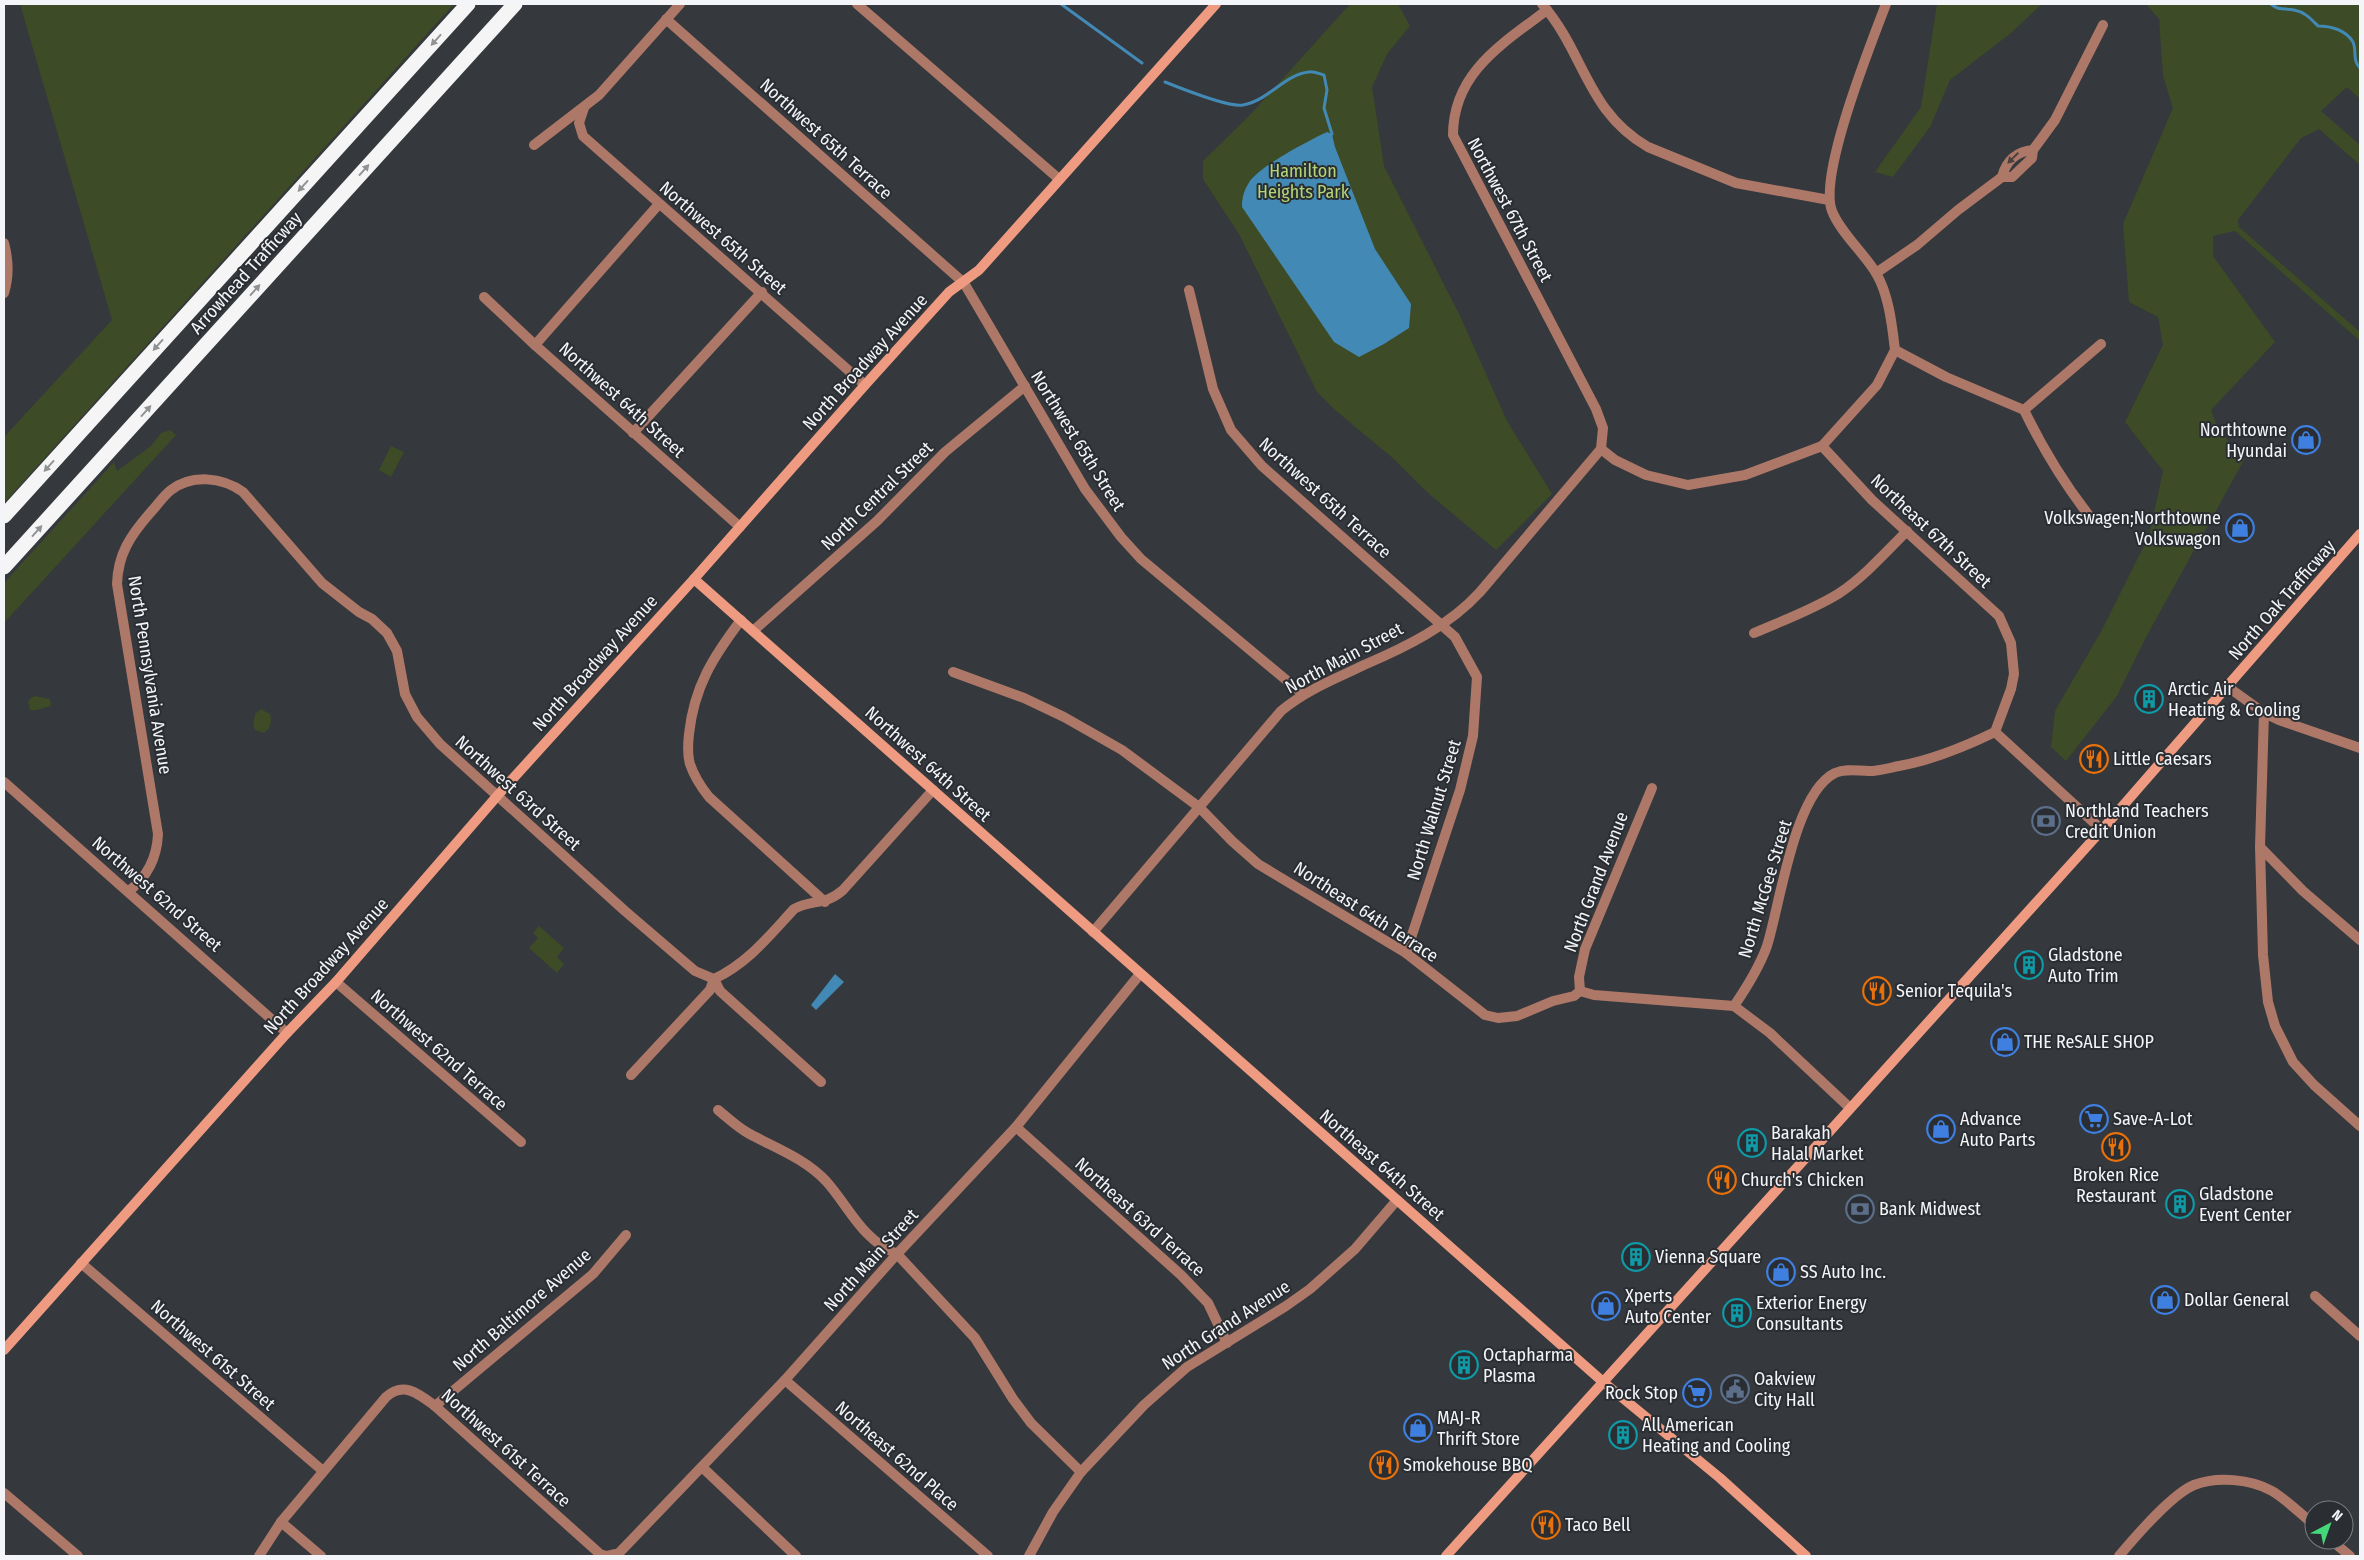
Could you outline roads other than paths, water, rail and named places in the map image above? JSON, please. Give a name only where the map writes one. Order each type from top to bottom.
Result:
[{"type":"highway","name":"Arrowhead Trafficway","points":[[4,516],[468,4]]},
{"type":"highway","name":"Arrowhead Trafficway","points":[[4,567],[515,4]]},
{"type":"street","points":[[534,144],[599,95],[680,4]]},
{"type":"street","points":[[857,4],[1059,179]]},
{"type":"street","name":"North Broadway Avenue","points":[[4,1350],[287,1032],[336,982],[498,795],[694,579],[865,385],[950,292],[979,270],[1216,4]]},
{"type":"street","points":[[1601,449],[1615,460],[1646,476],[1688,485],[1745,475],[1822,446],[1877,384],[1895,350],[1888,305],[1876,273],[1836,218],[1829,200],[1836,156],[1844,124],[1886,4]]},
{"type":"street","points":[[1544,7],[1560,27],[1601,105],[1617,125],[1637,141],[1736,183],[1829,200]]},
{"type":"street","name":"Northwest 67th Street","points":[[1544,7],[1497,49],[1465,84],[1456,106],[1453,136],[1596,409],[1603,428],[1601,449]]},
{"type":"street","name":"Northwest 65th Terrace","points":[[666,19],[964,282]]},
{"type":"street","points":[[1876,273],[1917,245],[1958,210],[2002,177],[2012,176],[2032,158],[2033,150],[2055,120],[2103,25]]},
{"type":"street","name":"Northwest 65th Street","points":[[584,108],[579,122],[583,136],[762,292],[865,385]]},
{"type":"street","points":[[534,345],[659,204]]},
{"type":"street","points":[[4,243],[7,283],[4,293]]},
{"type":"street","name":"Northwest 65th Street","points":[[964,282],[1085,488],[1120,537],[1141,559],[1303,694]]},
{"type":"street","name":"Northwest 65th Terrace","points":[[1189,290],[1213,389],[1231,430],[1262,466],[1443,624]]},
{"type":"street","points":[[633,433],[762,292]]},
{"type":"street","name":"Northwest 64th Street","points":[[484,297],[534,345],[740,527]]},
{"type":"street","points":[[2024,410],[2101,344]]},
{"type":"street","points":[[1895,350],[1946,378],[2024,410],[2041,444],[2068,489],[2091,518]]},
{"type":"street","name":"North Central Street","points":[[752,631],[866,532],[945,452],[1024,386]]},
{"type":"street","name":"Northeast 67th Street","points":[[1822,446],[1850,478],[1999,616],[2011,643],[2014,674],[2011,689],[1995,732]]},
{"type":"street","name":"North Main Street","points":[[1092,932],[1281,712],[1303,694],[1388,655],[1443,624],[1466,608],[1601,449]]},
{"type":"street","name":"North Pennsylvania Avenue","points":[[129,891],[149,869],[155,856],[158,834],[117,584],[120,558],[132,533],[169,492],[181,484],[207,478],[231,484],[243,492]]},
{"type":"street","name":"Northwest 63rd Street","points":[[243,492],[322,583],[382,628],[397,651],[405,694],[417,717],[440,744],[565,858],[695,971],[714,979],[720,991],[821,1082]]},
{"type":"street","points":[[1754,633],[1820,604],[1840,593],[1858,579],[1907,531]]},
{"type":"street","name":"North Oak Trafficway","points":[[1446,1556],[1602,1381],[2102,830],[2228,688],[2360,534]]},
{"type":"street","name":"Northwest 64th Street","points":[[694,579],[1140,974]]},
{"type":"street","points":[[741,620],[718,651],[701,682],[690,728],[689,763],[698,783],[709,797],[825,902]]},
{"type":"street","name":"North Walnut Street","points":[[1406,953],[1456,805],[1473,736],[1477,677],[1460,644],[1443,624]]},
{"type":"street","name":"Northeast 64th Terrace","points":[[953,672],[1024,698],[1086,729],[1149,769],[1199,807],[1232,841],[1258,864],[1406,953],[1485,1015],[1498,1018],[1517,1016],[1553,1001],[1574,996],[1580,991]]},
{"type":"street","points":[[2228,688],[2264,713],[2360,748]]},
{"type":"street","points":[[2264,713],[2260,847],[2263,955],[2268,1002],[2275,1026],[2284,1046],[2303,1074],[2360,1126]]},
{"type":"street","points":[[1995,732],[2102,830]]},
{"type":"street","name":"North McGee Street","points":[[1734,1006],[1750,983],[1766,948],[1794,836],[1823,782],[1834,774],[1847,770],[1868,771],[1932,758],[1968,746],[1995,732]]},
{"type":"street","name":"Northwest 62nd Street","points":[[4,782],[287,1032]]},
{"type":"street","name":"North Grand Avenue","points":[[1580,991],[1580,970],[1585,949],[1652,788]]},
{"type":"street","points":[[631,1075],[710,990],[714,979],[734,970],[746,960],[794,909],[802,904],[825,902],[836,896],[851,882],[933,790]]},
{"type":"street","points":[[2260,847],[2303,891],[2360,940]]},
{"type":"street","name":"North Main Street","points":[[612,1556],[619,1553],[785,1380],[897,1254],[1016,1127],[1140,974]]},
{"type":"street","name":"Northeast 64th Street","points":[[1140,974],[1602,1381],[1720,1478],[1806,1556]]},
{"type":"street","name":"Northwest 62nd Terrace","points":[[336,982],[521,1142]]},
{"type":"street","points":[[1580,991],[1594,995],[1734,1006],[1770,1033],[1850,1108]]},
{"type":"street","points":[[718,1110],[746,1132],[788,1153],[826,1181],[862,1229],[897,1254],[953,1311],[975,1338],[1013,1399],[1031,1423],[1081,1472]]},
{"type":"street","name":"Northeast 63rd Terrace","points":[[1016,1127],[1181,1275],[1208,1303],[1227,1343]]},
{"type":"street","name":"North Grand Avenue","points":[[1029,1556],[1053,1512],[1081,1472],[1160,1389],[1188,1367],[1286,1306],[1333,1270],[1355,1249],[1397,1200]]},
{"type":"street","name":"North Baltimore Avenue","points":[[435,1406],[592,1274],[626,1235]]},
{"type":"street","name":"Northwest 61st Street","points":[[81,1263],[323,1471]]},
{"type":"street","points":[[2315,1296],[2360,1336]]},
{"type":"street","name":"Northeast 62nd Place","points":[[785,1380],[988,1556]]},
{"type":"street","name":"Northwest 61st Terrace","points":[[259,1556],[281,1522],[376,1409],[391,1392],[404,1388],[418,1393],[435,1406],[600,1554],[612,1556]]},
{"type":"street","points":[[702,1467],[796,1556]]},
{"type":"street","points":[[2119,1556],[2176,1498],[2193,1486],[2214,1481],[2255,1484],[2273,1492],[2304,1517]]},
{"type":"street","points":[[4,1493],[78,1556]]},
{"type":"street","points":[[281,1522],[321,1556]]},
{"type":"water","points":[[1327,132],[1332,134],[1335,147],[1375,249],[1411,304],[1409,328],[1359,357],[1334,342],[1242,207],[1245,191],[1250,181],[1256,175],[1286,154]]},
{"type":"water","points":[[835,974],[844,982],[816,1010],[811,1005]]},
{"type":"waterway","points":[[1061,4],[1142,63]]},
{"type":"waterway","points":[[2271,4],[2279,8],[2301,12],[2318,26],[2333,28],[2346,34],[2353,42],[2355,59],[2360,68]]},
{"type":"waterway","points":[[1165,82],[1227,104],[1243,105],[1252,103],[1292,77],[1300,74],[1314,72],[1324,75],[1327,90],[1324,108],[1332,134]]},
{"type":"place","name":"Northtowne Hyundai","points":[[2306,440]]},
{"type":"place","name":"Volkswagen;Northtowne Volkswagon","points":[[2240,528]]},
{"type":"place","name":"Arctic Air Heating & Cooling","points":[[2149,699]]},
{"type":"place","name":"Little Caesars","points":[[2094,759]]},
{"type":"place","name":"Northland Teachers Credit Union","points":[[2046,821]]},
{"type":"place","name":"Gladstone Auto Trim","points":[[2029,965]]},
{"type":"place","name":"Senior Tequila's","points":[[1877,991]]},
{"type":"place","name":"THE ReSALE SHOP","points":[[2005,1042]]},
{"type":"place","name":"Save-A-Lot","points":[[2094,1119]]},
{"type":"place","name":"Advance Auto Parts","points":[[1941,1129]]},
{"type":"place","name":"Barakah Halal Market","points":[[1752,1143]]},
{"type":"place","name":"Broken Rice Restaurant","points":[[2116,1147]]},
{"type":"place","name":"Church's Chicken","points":[[1722,1180]]},
{"type":"place","name":"Gladstone Event Center","points":[[2180,1204]]},
{"type":"place","name":"Bank Midwest","points":[[1860,1209]]},
{"type":"place","name":"Vienna Square","points":[[1636,1257]]},
{"type":"place","name":"SS Auto Inc.","points":[[1781,1272]]},
{"type":"place","name":"Dollar General","points":[[2165,1300]]},
{"type":"place","name":"Xperts Auto Center","points":[[1606,1306]]},
{"type":"place","name":"Exterior Energy Consultants","points":[[1737,1313]]},
{"type":"place","name":"Octapharma Plasma","points":[[1464,1365]]},
{"type":"place","name":"Oakview City Hall","points":[[1735,1389]]},
{"type":"place","name":"Rock Stop","points":[[1697,1393]]},
{"type":"place","name":"MAJ-R Thrift Store","points":[[1418,1428]]},
{"type":"place","name":"All American Heating and Cooling","points":[[1623,1435]]},
{"type":"place","name":"Smokehouse BBQ","points":[[1384,1465]]},
{"type":"place","name":"Taco Bell","points":[[1546,1525]]},
{"type":"park label","name":"Hamilton Heights Park","points":[[1303,181]]}]
